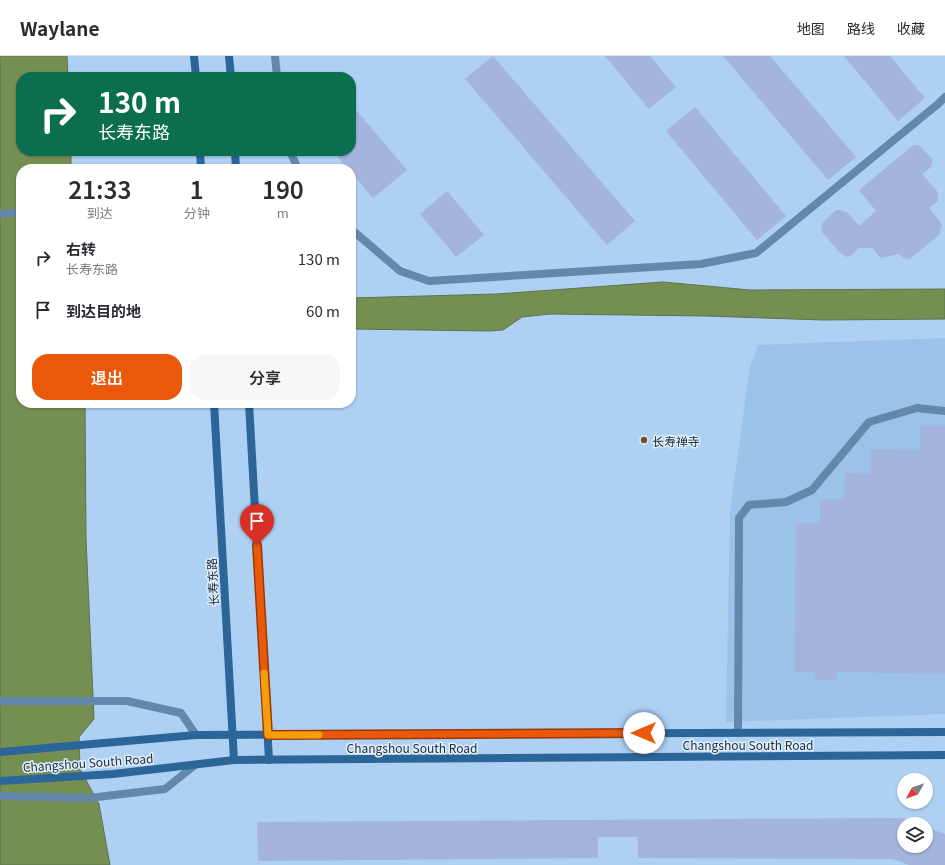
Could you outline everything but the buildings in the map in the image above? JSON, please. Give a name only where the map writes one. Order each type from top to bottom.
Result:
[{"type":"main road","points":[[194,56],[196,72]]},
{"type":"main road","points":[[229,56],[231,72]]},
{"type":"main road","name":"长寿东路","points":[[214,408],[234,760]]},
{"type":"main road","points":[[249,408],[269,760]]},
{"type":"main road","name":"Changshou South Road","points":[[0,752],[196,735],[945,732]]},
{"type":"main road","name":"Changshou South Road","points":[[0,780],[113,774],[234,760],[945,755]]},
{"type":"street","points":[[275,56],[277,72]]},
{"type":"street","points":[[356,232],[400,271],[429,281],[701,264],[756,253],[945,97]]},
{"type":"street","points":[[0,214],[16,212]]},
{"type":"street","points":[[738,733],[739,518],[749,505],[786,502],[812,490],[869,422],[917,408],[945,411]]},
{"type":"street","points":[[0,701],[127,701],[181,713],[196,735]]},
{"type":"street","points":[[0,796],[85,798],[165,789],[195,765]]},
{"type":"shaded area","points":[[0,56],[67,56],[68,72],[16,72],[16,156],[71,156],[71,164],[16,164],[16,408],[85,408],[86,539],[94,719],[79,737],[80,769],[99,804],[110,865],[0,865]]},
{"type":"shaded area","points":[[663,282],[750,290],[945,289],[945,319],[823,320],[706,316],[550,314],[522,317],[503,330],[356,329],[356,298],[497,294]]},
{"type":"shaded area","points":[[945,338],[945,714],[726,722],[730,510],[750,367],[758,345]]},
{"type":"slow traffic","points":[[264,673],[268,735],[319,735]]},
{"type":"place","name":"长寿禅寺","points":[[644,440]]},
{"type":"route","points":[[257,545],[268,735],[644,733]]}]
